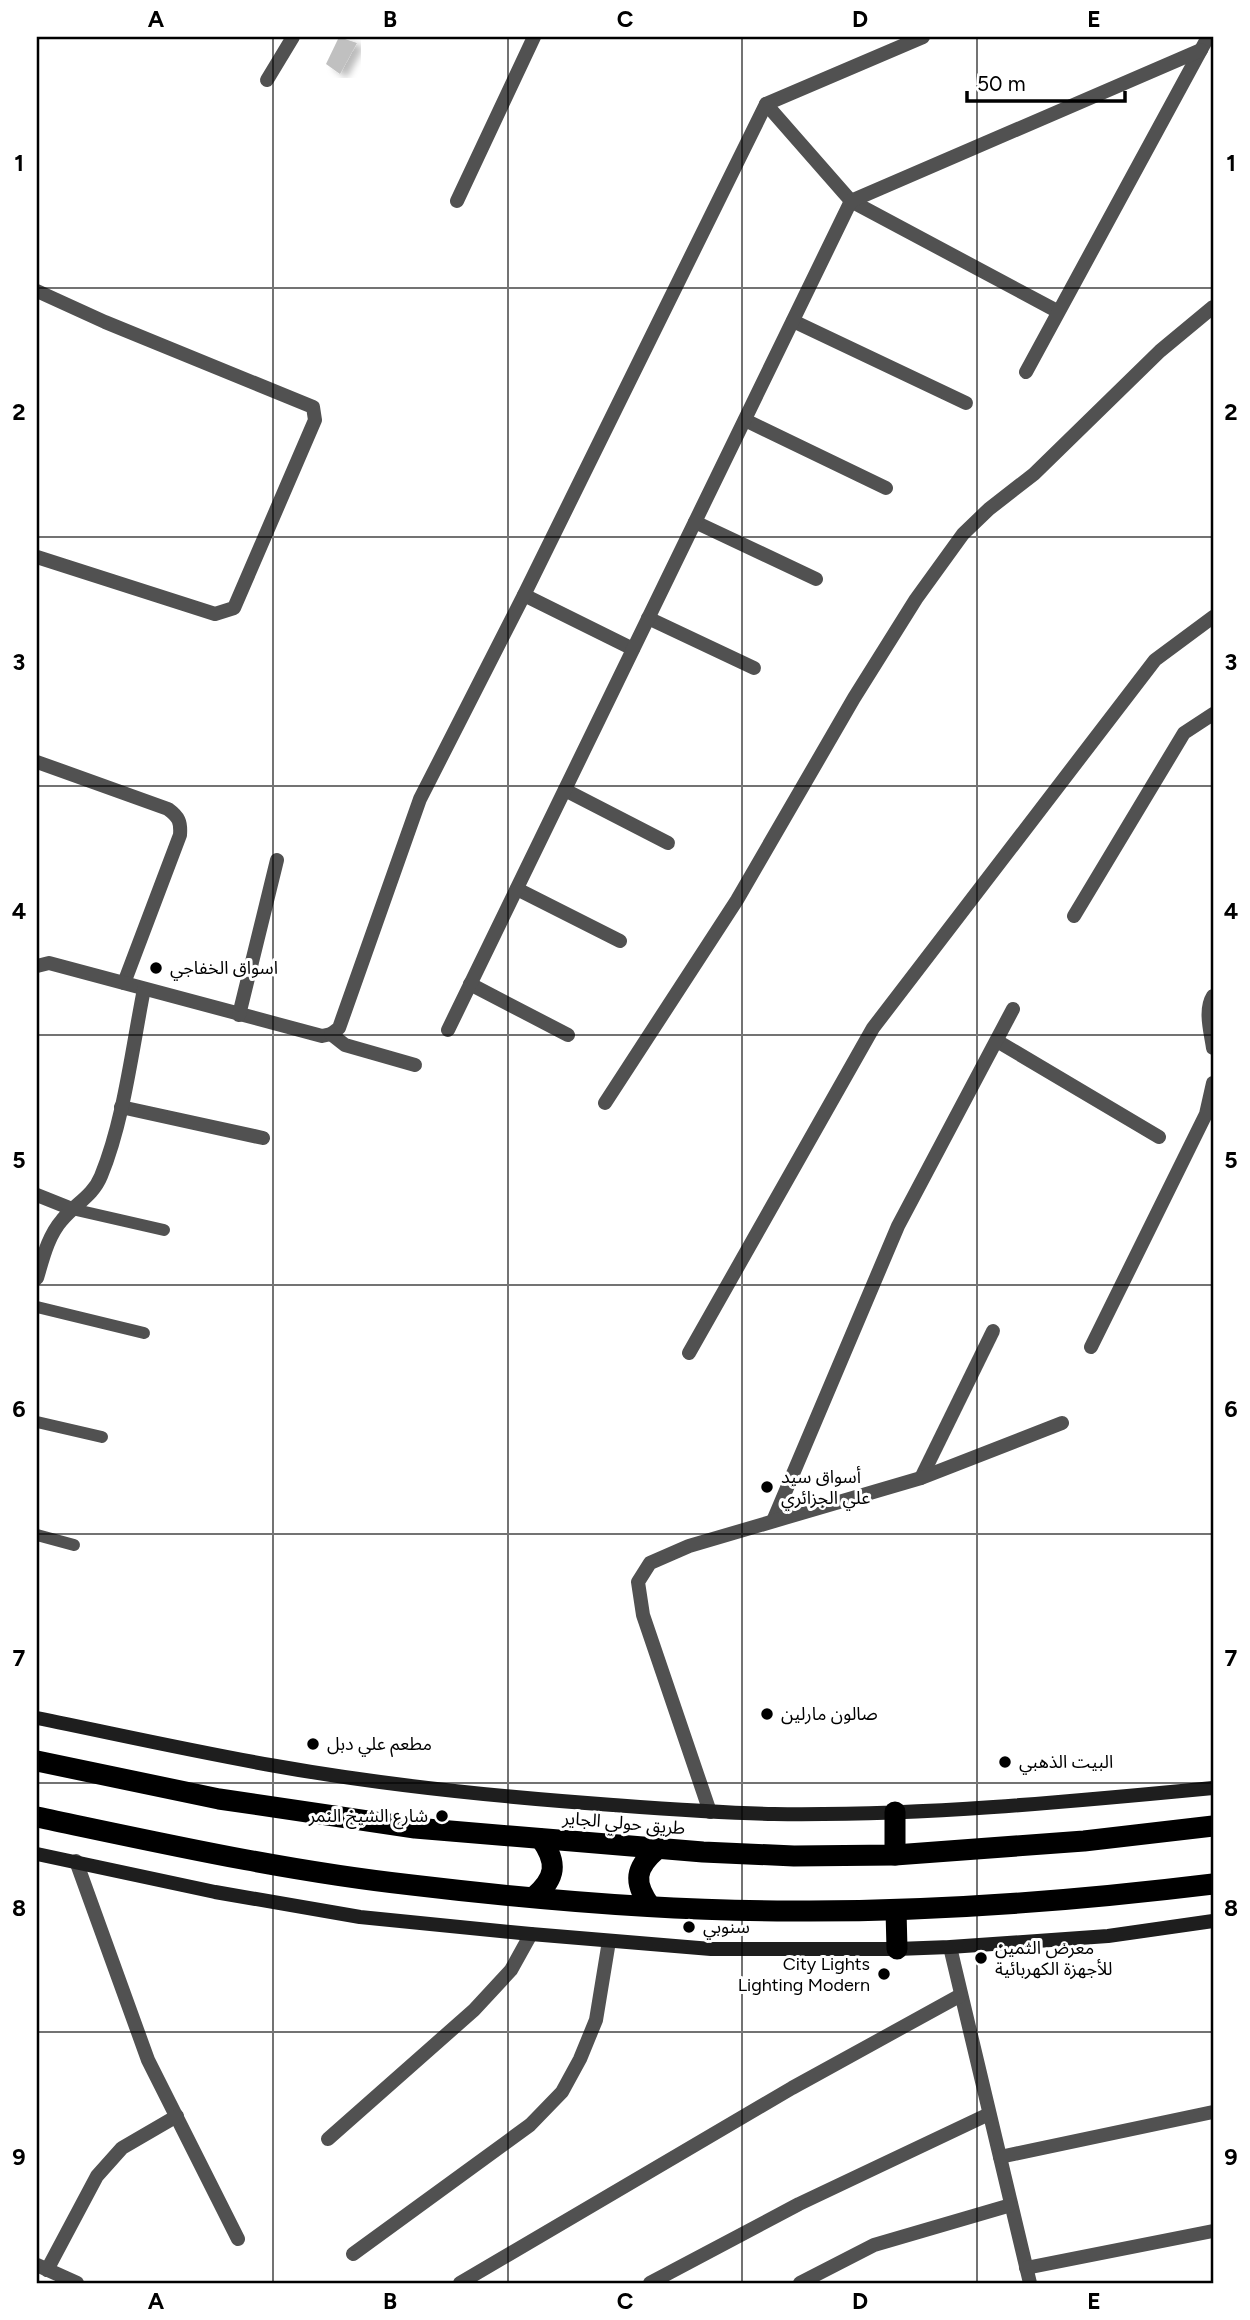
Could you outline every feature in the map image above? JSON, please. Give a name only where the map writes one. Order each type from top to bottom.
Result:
[{"type":"highway","name":"طريق حولي الجاير","points":[[37,1761],[283,1810],[415,1828],[657,1849],[794,1856],[895,1855],[1084,1841],[1213,1826]]},
{"type":"highway","points":[[895,1812],[895,1855]]},
{"type":"highway","points":[[37,1816],[212,1853],[409,1885],[650,1906],[790,1911],[896,1910],[1000,1904],[1213,1884]]},
{"type":"highway","points":[[534,1897],[547,1886],[553,1870],[551,1853],[541,1839]]},
{"type":"highway","points":[[650,1906],[640,1892],[638,1875],[644,1860],[657,1849]]},
{"type":"highway","points":[[896,1910],[897,1949]]},
{"type":"main road","points":[[37,1718],[275,1766],[378,1782],[520,1799],[710,1812],[895,1812],[1073,1801],[1213,1787]]},
{"type":"main road","points":[[37,1854],[215,1892],[360,1917],[711,1949],[950,1947],[1108,1936],[1213,1921]]},
{"type":"street","points":[[267,80],[293,37]]},
{"type":"street","points":[[457,201],[534,37]]},
{"type":"street","points":[[41,962],[312,1034],[331,1034],[339,1028],[420,799],[524,595],[766,104],[923,37]]},
{"type":"street","points":[[449,1030],[851,201],[1205,43]]},
{"type":"street","points":[[1026,372],[1205,43]]},
{"type":"street","points":[[766,104],[851,201],[1057,311]]},
{"type":"street","points":[[37,291],[105,322],[313,407],[315,420],[234,608],[215,614],[37,557]]},
{"type":"street","points":[[605,1103],[737,900],[854,698],[916,598],[963,534],[989,509],[1034,474],[1160,351],[1213,307]]},
{"type":"street","points":[[793,321],[966,403]]},
{"type":"street","points":[[745,420],[886,488]]},
{"type":"street","points":[[695,522],[816,579]]},
{"type":"street","points":[[524,595],[634,649]]},
{"type":"street","points":[[690,1353],[873,1028],[1155,660],[1213,617]]},
{"type":"street","points":[[648,618],[754,668]]},
{"type":"street","points":[[1074,916],[1184,733],[1213,714]]},
{"type":"street","points":[[37,762],[168,809],[177,815],[181,823],[180,835],[124,984]]},
{"type":"street","points":[[565,790],[668,843]]},
{"type":"street","points":[[239,1015],[276,860]]},
{"type":"street","points":[[517,889],[620,941]]},
{"type":"street","points":[[470,984],[568,1035]]},
{"type":"street","points":[[37,1278],[54,1230],[72,1209],[86,1198],[100,1178],[121,1107],[144,989]]},
{"type":"street","points":[[1213,996],[1209,1002],[1209,1015],[1213,1048]]},
{"type":"street","points":[[773,1521],[898,1226],[1013,1009]]},
{"type":"street","points":[[331,1034],[345,1045],[415,1065]]},
{"type":"street","points":[[997,1041],[1159,1137]]},
{"type":"street","points":[[1091,1347],[1206,1114],[1213,1083]]},
{"type":"street","points":[[121,1107],[263,1138]]},
{"type":"street","points":[[37,1195],[72,1209]]},
{"type":"street","points":[[921,1478],[993,1331]]},
{"type":"street","points":[[710,1812],[643,1615],[638,1582],[650,1563],[689,1546],[921,1478],[1062,1423]]},
{"type":"street","points":[[76,1861],[148,2060],[238,2239]]},
{"type":"street","points":[[328,2139],[474,2010],[511,1970],[531,1934]]},
{"type":"street","points":[[353,2255],[530,2125],[562,2092],[596,2021],[609,1941]]},
{"type":"street","points":[[950,1947],[1028,2276],[1213,2231]]},
{"type":"street","points":[[460,2283],[792,2088],[961,1995]]},
{"type":"street","points":[[1000,2157],[1213,2112]]},
{"type":"street","points":[[650,2283],[799,2204],[989,2114]]},
{"type":"street","points":[[77,2283],[42,2268],[97,2176],[122,2148],[177,2116]]},
{"type":"street","points":[[800,2283],[874,2245],[1011,2205]]},
{"type":"lane","points":[[72,1209],[164,1230]]},
{"type":"lane","points":[[37,1307],[144,1333]]},
{"type":"lane","points":[[37,1422],[102,1437]]},
{"type":"lane","points":[[37,1535],[74,1545]]},
{"type":"building","points":[[339,37],[357,43],[340,74],[326,64]]},
{"type":"place","name":"اسواق الخفاجي","points":[[156,968]]},
{"type":"place","name":"أسواق سيد علي الجزائري","points":[[767,1487]]},
{"type":"place","name":"صالون مارلين","points":[[767,1714]]},
{"type":"place","name":"مطعم علي دبل","points":[[313,1744]]},
{"type":"place","name":"البيت الذهبي","points":[[1005,1762]]},
{"type":"place","name":"شارع الشيخ النمر","points":[[442,1816]]},
{"type":"place","name":"سنوبي","points":[[689,1927]]},
{"type":"place","name":"معرض الثمين للأجهزة الكهربائية","points":[[981,1958]]},
{"type":"place","name":"City Lights Lighting Modern","points":[[884,1974]]}]
